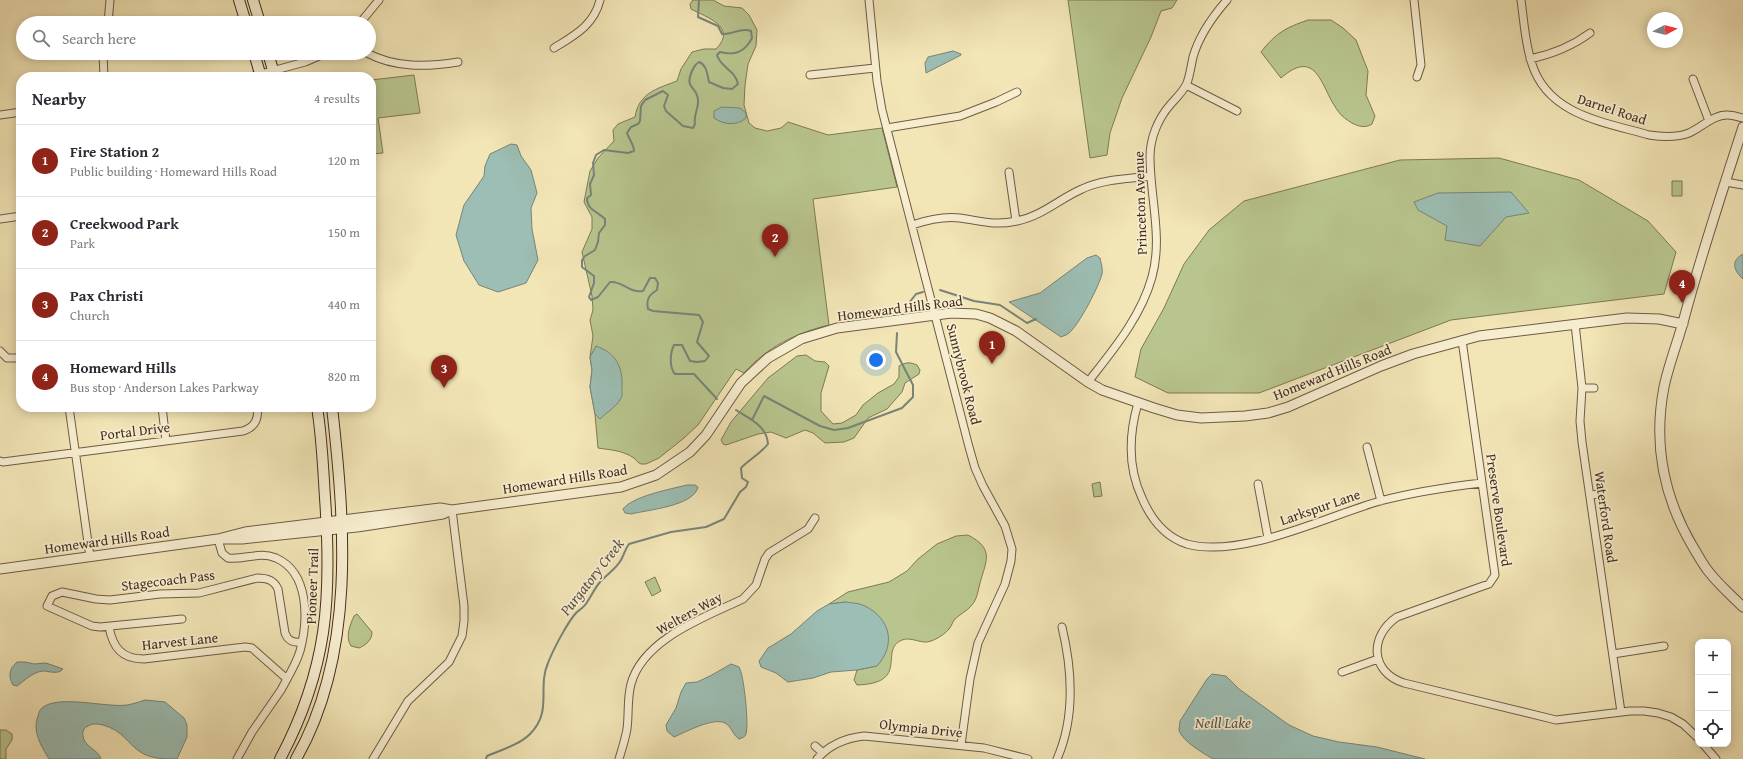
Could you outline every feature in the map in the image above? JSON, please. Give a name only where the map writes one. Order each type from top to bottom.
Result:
[{"type":"main road","points":[[240,0],[244,16]]},
{"type":"main road","points":[[253,0],[258,16]]},
{"type":"main road","points":[[256,60],[260,72]]},
{"type":"main road","points":[[270,60],[273,72]]},
{"type":"main road","name":"Pioneer Trail","points":[[280,759],[299,721],[309,695],[319,661],[326,616],[328,589],[327,526],[322,448],[318,412]]},
{"type":"main road","name":"Pioneer Trail","points":[[296,759],[323,694],[330,672],[338,629],[342,585],[337,454],[333,412]]},
{"type":"street","points":[[109,16],[110,0]]},
{"type":"street","points":[[366,16],[379,0]]},
{"type":"street","points":[[554,48],[589,24],[597,11],[600,0]]},
{"type":"street","name":"Sunnybrook Road","points":[[869,0],[879,96],[935,316],[975,468],[1005,526],[1012,549],[1009,572],[978,643],[970,679],[961,745]]},
{"type":"street","name":"Princeton Avenue","points":[[1088,382],[1139,310],[1147,293],[1152,276],[1158,239],[1150,156],[1155,129],[1161,116],[1186,84],[1198,42],[1219,8],[1227,0]]},
{"type":"street","points":[[1414,0],[1421,65],[1417,78]]},
{"type":"street","name":"Darnel Road","points":[[1522,0],[1530,59],[1538,80],[1547,92],[1571,111],[1649,135],[1662,137],[1675,137],[1688,133],[1709,121],[1727,115],[1743,118]]},
{"type":"street","points":[[1530,59],[1553,54],[1567,48],[1590,33]]},
{"type":"street","points":[[376,57],[387,62],[398,64],[425,65],[458,62]]},
{"type":"street","points":[[103,60],[104,72]]},
{"type":"street","points":[[279,72],[310,60]]},
{"type":"street","points":[[810,75],[875,68]]},
{"type":"street","points":[[1693,79],[1709,121]]},
{"type":"street","points":[[1186,84],[1237,111]]},
{"type":"street","points":[[887,128],[960,116],[1017,92]]},
{"type":"street","points":[[0,115],[16,113]]},
{"type":"street","points":[[1743,127],[1696,277],[1668,374],[1661,411],[1660,456],[1673,507],[1683,530],[1709,572],[1743,607]]},
{"type":"street","points":[[1009,172],[1016,221]]},
{"type":"street","points":[[912,225],[945,218],[959,218],[988,224],[1003,224],[1033,217],[1083,188],[1110,181],[1151,176]]},
{"type":"street","points":[[1726,182],[1743,185]]},
{"type":"street","points":[[0,219],[16,217]]},
{"type":"street","name":"Homeward Hills Road","points":[[0,568],[218,539],[245,532],[431,516],[443,514],[452,510],[621,487],[645,480],[668,468],[690,452],[706,435],[741,383],[763,362],[784,347],[801,338],[831,330],[956,313],[976,314],[1003,323],[1088,382],[1102,390],[1177,415],[1201,418],[1238,417],[1268,413],[1301,402],[1381,366],[1462,340],[1510,331],[1627,318],[1645,317],[1683,324]]},
{"type":"street","name":"Waterford Road","points":[[1575,324],[1582,388],[1580,421],[1621,712]]},
{"type":"street","name":"Preserve Boulevard","points":[[1378,659],[1377,644],[1380,635],[1390,622],[1397,617],[1490,586],[1495,575],[1462,340]]},
{"type":"street","points":[[0,351],[7,358],[16,358]]},
{"type":"street","points":[[1582,388],[1594,388]]},
{"type":"street","name":"Larkspur Lane","points":[[1138,403],[1133,427],[1132,461],[1140,494],[1154,521],[1174,538],[1186,544],[1213,548],[1268,538],[1381,501],[1482,482]]},
{"type":"street","points":[[69,412],[90,557]]},
{"type":"street","points":[[163,412],[166,440]]},
{"type":"street","name":"Portal Drive","points":[[0,461],[249,429],[257,419],[257,412]]},
{"type":"street","name":"Larkspur Lane","points":[[1367,447],[1381,501]]},
{"type":"street","name":"Larkspur Lane","points":[[1258,484],[1268,538]]},
{"type":"street","points":[[1590,495],[1600,494]]},
{"type":"street","points":[[373,759],[408,701],[449,662],[462,636],[464,606],[452,510]]},
{"type":"street","name":"Welters Way","points":[[619,759],[624,745],[627,728],[629,696],[632,682],[638,669],[647,657],[668,637],[750,593],[756,586],[765,559],[769,553],[808,529],[815,518]]},
{"type":"street","points":[[218,539],[222,553],[228,558],[258,555],[267,556],[284,563],[292,570],[298,579],[303,600],[304,622],[302,642],[297,659],[281,690],[252,732],[237,759]]},
{"type":"street","name":"Stagecoach Pass","points":[[109,627],[92,626],[47,606],[52,596],[62,592],[96,599],[110,600],[160,594],[199,593],[257,578],[266,578],[276,584],[278,589],[284,633],[290,641],[302,642]]},
{"type":"street","name":"Harvest Lane","points":[[182,619],[109,627],[111,638],[115,646],[128,657],[144,659],[245,647],[252,648],[287,679]]},
{"type":"street","points":[[1057,759],[1062,749],[1066,728],[1071,677],[1068,652],[1062,627]]},
{"type":"street","points":[[1613,654],[1664,646]]},
{"type":"street","points":[[1342,672],[1378,659],[1383,669],[1396,681],[1546,718],[1567,720],[1621,712],[1644,711],[1671,718],[1683,724],[1695,735]]},
{"type":"street","name":"Olympia Drive","points":[[817,759],[823,753],[840,742],[851,737],[864,736],[961,745],[1008,753],[1028,759]]},
{"type":"street","points":[[815,746],[823,753]]},
{"type":"street","points":[[1706,747],[1716,759]]},
{"type":"green space","points":[[693,0],[713,0],[724,6],[742,8],[749,15],[757,30],[756,46],[748,64],[745,85],[744,105],[749,123],[755,128],[767,131],[781,128],[788,122],[828,135],[882,128],[897,187],[813,199],[829,325],[805,332],[772,348],[744,373],[736,369],[698,425],[659,458],[646,464],[641,464],[625,453],[598,448],[595,414],[590,387],[592,370],[590,357],[593,336],[590,320],[593,310],[592,296],[582,252],[592,229],[592,217],[584,202],[590,171],[598,158],[614,141],[613,130],[618,124],[635,117],[640,102],[650,93],[677,81],[681,69],[692,52],[704,49],[716,49],[722,41],[722,29],[711,19],[691,9],[690,4]]},
{"type":"green space","points":[[1068,0],[1177,0],[1172,8],[1161,11],[1151,37],[1122,98],[1110,133],[1107,155],[1090,158]]},
{"type":"green space","points":[[1308,20],[1331,20],[1343,28],[1356,40],[1368,71],[1366,95],[1375,116],[1372,124],[1360,126],[1352,123],[1342,116],[1332,102],[1317,74],[1311,69],[1303,67],[1293,69],[1281,78],[1261,52],[1276,36],[1293,26]]},
{"type":"green space","points":[[414,75],[420,113],[378,118],[383,153],[376,154],[376,79]]},
{"type":"green space","points":[[1499,158],[1579,180],[1648,221],[1676,252],[1664,294],[1451,320],[1259,393],[1168,393],[1135,377],[1141,349],[1164,308],[1184,264],[1209,230],[1244,201],[1400,160]]},
{"type":"green space","points":[[1672,181],[1682,181],[1682,196],[1672,196]]},
{"type":"green space","points":[[806,355],[815,361],[825,362],[829,366],[821,393],[821,411],[833,424],[842,423],[856,415],[863,405],[878,393],[894,384],[899,377],[899,366],[906,363],[912,363],[917,365],[920,370],[919,374],[905,383],[902,392],[887,409],[868,418],[854,438],[844,442],[825,443],[813,433],[805,430],[786,438],[771,432],[758,434],[726,445],[723,444],[721,440],[731,422],[768,378],[797,356]]},
{"type":"green space","points":[[1100,482],[1102,496],[1094,497],[1092,484]]},
{"type":"green space","points":[[968,535],[982,545],[986,556],[986,562],[978,592],[973,604],[953,621],[947,631],[936,639],[928,642],[909,639],[902,640],[895,645],[892,651],[889,673],[883,679],[873,683],[857,685],[854,680],[857,670],[877,666],[846,602],[829,604],[848,592],[889,582],[907,571],[918,559],[937,544],[956,536]]},
{"type":"green space","points":[[655,577],[661,591],[652,596],[645,582]]},
{"type":"green space","points":[[357,614],[372,632],[368,642],[359,648],[351,646],[348,639],[351,623],[354,616]]},
{"type":"green space","points":[[0,730],[6,730],[12,734],[12,740],[6,749],[6,759],[0,759]]},
{"type":"water","points":[[953,51],[961,55],[926,73],[925,63],[928,57]]},
{"type":"water","points":[[722,107],[740,108],[746,113],[746,118],[742,121],[730,124],[722,122],[714,118],[714,111]]},
{"type":"water","points":[[511,144],[517,145],[521,156],[531,170],[537,193],[531,208],[532,229],[538,260],[526,283],[498,292],[479,285],[464,261],[456,235],[464,205],[484,176],[485,166],[490,154]]},
{"type":"water","points":[[1511,192],[1529,213],[1506,217],[1480,246],[1445,240],[1447,226],[1418,210],[1414,202],[1438,193]]},
{"type":"water","points":[[1743,254],[1743,279],[1737,273],[1735,263],[1736,260]]},
{"type":"water","points":[[1096,255],[1100,258],[1102,266],[1100,280],[1083,314],[1073,329],[1067,334],[1061,337],[1009,302],[1040,293],[1087,258]]},
{"type":"water","points":[[596,346],[609,353],[617,362],[622,380],[622,396],[620,400],[600,419],[595,414],[590,387],[592,370],[590,357]]},
{"type":"water","points":[[687,485],[695,485],[698,487],[695,493],[688,499],[679,503],[631,514],[625,513],[623,509],[628,504],[643,497]]},
{"type":"water","points":[[846,602],[865,606],[874,611],[885,625],[888,633],[887,650],[877,666],[857,670],[831,672],[813,678],[788,682],[776,673],[761,667],[759,661],[768,648],[791,634],[817,611],[829,604]]},
{"type":"water","points":[[17,662],[34,664],[46,663],[63,669],[59,672],[42,671],[35,673],[17,686],[13,685],[10,679],[10,673],[12,667]]},
{"type":"water","points":[[731,664],[739,667],[743,679],[747,720],[745,736],[739,739],[727,724],[720,722],[707,723],[674,737],[667,731],[666,725],[676,708],[681,692],[686,683],[697,682]]},
{"type":"water","name":"Neill Lake","points":[[1212,674],[1226,676],[1239,689],[1289,725],[1313,736],[1339,742],[1377,747],[1425,759],[1213,759],[1188,742],[1179,730],[1180,721],[1207,679]]},
{"type":"water","points":[[145,700],[165,702],[184,718],[187,725],[187,737],[177,759],[159,758],[146,755],[116,730],[99,724],[92,724],[87,727],[83,734],[86,743],[101,759],[49,759],[38,738],[36,722],[39,712],[42,708],[49,704],[70,702],[129,705]]},
{"type":"waterway","name":"Purgatory Creek","points":[[699,0],[698,17],[718,26],[722,34],[740,30],[751,31],[752,38],[743,50],[735,53],[720,52],[717,55],[721,63],[737,80],[738,84],[732,89],[723,88],[709,82],[704,65],[699,62],[695,65],[689,81],[690,85],[696,92],[698,100],[695,124],[693,128],[683,126],[666,111],[664,106],[668,95],[663,91],[645,100],[641,106],[640,121],[638,124],[631,127],[627,133],[634,151],[628,153],[604,150],[596,155],[593,163],[594,175],[590,184],[591,195],[587,198],[587,202],[591,208],[605,219],[605,225],[599,233],[595,250],[585,256],[582,260],[582,267],[594,276],[594,283],[589,297],[591,300],[598,297],[610,282],[619,283],[633,290],[643,291],[650,278],[655,278],[658,283],[657,290],[649,298],[647,303],[648,309],[653,311],[699,315],[703,322],[697,342],[709,356],[705,361],[690,361],[682,345],[674,345],[671,356],[671,364],[675,374],[694,374],[717,399]]},
{"type":"waterway","points":[[940,290],[974,301],[1000,305],[1027,323],[1036,319]]},
{"type":"waterway","points":[[905,308],[916,294],[923,292]]},
{"type":"waterway","points":[[752,420],[764,396],[820,426],[834,430],[848,428],[902,408],[913,397],[913,385],[896,352],[897,333]]},
{"type":"waterway","name":"Purgatory Creek","points":[[486,759],[487,756],[510,747],[526,738],[537,725],[543,708],[545,672],[557,644],[572,617],[584,606],[600,582],[619,563],[629,544],[671,532],[706,527],[724,519],[740,492],[746,487],[748,482],[742,478],[741,468],[762,451],[768,444],[765,432],[752,420],[736,410]]},
{"type":"place","name":"Creekwood Park","points":[[775,257]]},
{"type":"place","name":"Homeward Hills","points":[[1682,303]]},
{"type":"place","name":"Fire Station 2","points":[[992,364]]},
{"type":"place","name":"Pax Christi","points":[[444,388]]}]
